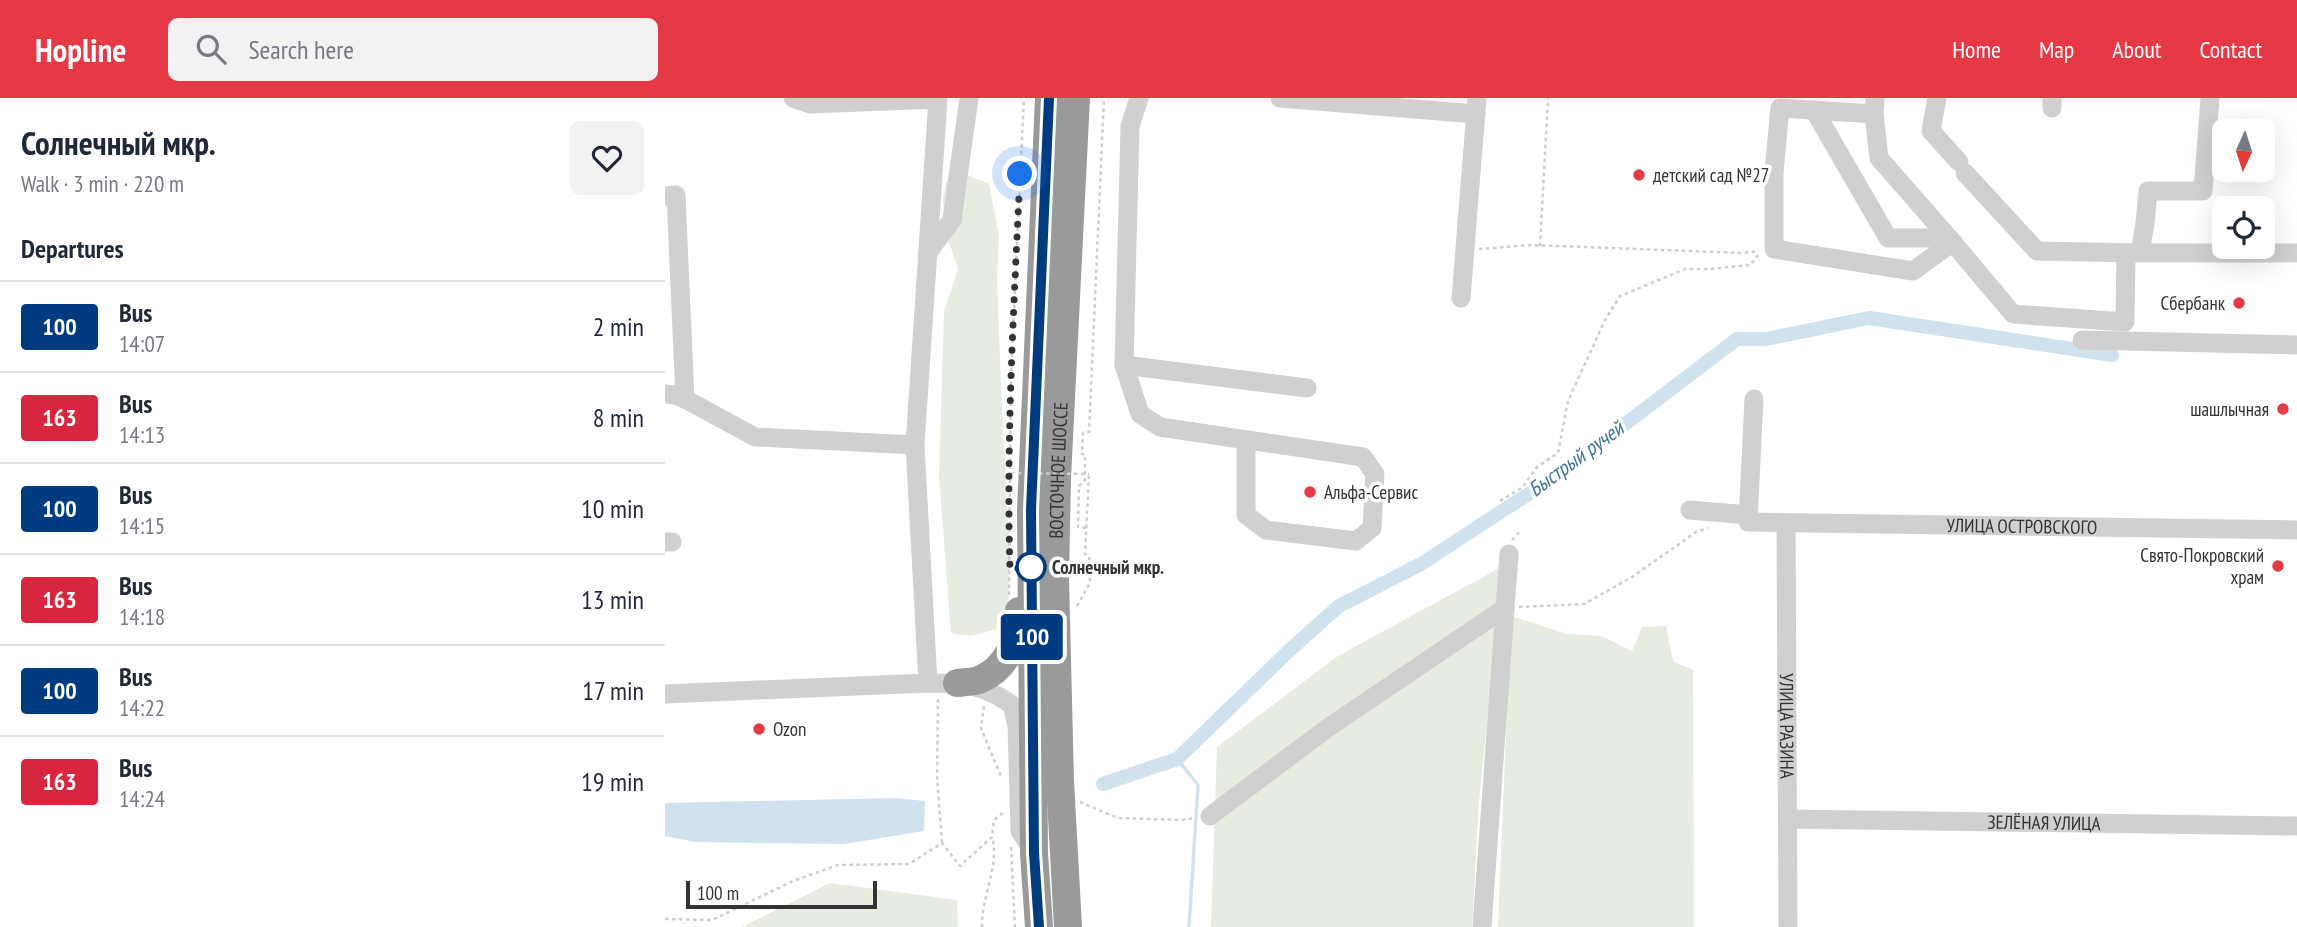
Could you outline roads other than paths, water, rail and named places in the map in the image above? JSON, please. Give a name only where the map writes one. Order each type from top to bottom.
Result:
[{"type":"highway","name":"ВОСТОЧНОЕ ШОССЕ","points":[[1039,927],[1023,848],[1031,529],[1049,98]]},
{"type":"highway","name":"ВОСТОЧНОЕ ШОССЕ","points":[[1068,927],[1060,781],[1055,578],[1057,478],[1076,98]]},
{"type":"highway","points":[[942,683],[978,680],[995,671],[1007,658],[1019,623],[1023,550],[1031,529]]},
{"type":"street","points":[[928,252],[952,220],[969,98]]},
{"type":"street","points":[[1139,98],[1130,126],[1124,365],[1140,414],[1160,427],[1363,457],[1375,474],[1372,528],[1356,541],[1266,530],[1246,515],[1246,441]]},
{"type":"street","points":[[1280,98],[1476,106],[1461,298]]},
{"type":"street","points":[[1937,98],[1931,131],[2037,251],[2297,253]]},
{"type":"street","points":[[1951,240],[1913,271],[1774,249],[1774,172],[1780,108],[1814,110],[1874,106],[1879,158],[1951,240],[2013,314],[2125,322],[2133,253],[2145,223],[2148,191],[2203,191],[2210,98]]},
{"type":"street","points":[[804,100],[938,99],[915,445],[942,683]]},
{"type":"street","points":[[1814,110],[1888,238],[1951,240]]},
{"type":"street","points":[[665,196],[676,195],[685,399]]},
{"type":"street","points":[[2082,340],[2297,345]]},
{"type":"street","points":[[1124,365],[1307,388]]},
{"type":"street","points":[[665,394],[685,399],[755,437],[915,445]]},
{"type":"street","points":[[1742,517],[1754,399]]},
{"type":"street","name":"УЛИЦА ОСТРОВСКОГО","points":[[1690,510],[1786,523],[2297,530]]},
{"type":"street","name":"УЛИЦА РАЗИНА","points":[[1786,523],[1788,927]]},
{"type":"street","points":[[1482,927],[1509,554]]},
{"type":"street","points":[[1210,816],[1329,727],[1506,608]]},
{"type":"street","points":[[665,694],[942,683],[980,686],[998,694],[1012,705],[1017,726],[1020,831],[1023,848]]},
{"type":"street","name":"ЗЕЛЁНАЯ УЛИЦА","points":[[1788,819],[2297,826]]},
{"type":"water","points":[[894,798],[925,801],[924,831],[844,844],[695,842],[665,836],[665,803]]},
{"type":"waterway","name":"Быстрый ручей","points":[[1103,784],[1177,759],[1339,606],[1421,564],[1562,472],[1737,339],[1766,339],[1869,318],[2112,355]]},
{"type":"waterway","points":[[1177,759],[1198,785],[1189,927]]},
{"type":"place","name":"детский сад №27","points":[[1639,175]]},
{"type":"place","name":"Сбербанк","points":[[2239,303]]},
{"type":"place","name":"шашлычная","points":[[2283,409]]},
{"type":"place","name":"Альфа-Сервис","points":[[1310,492]]},
{"type":"place","name":"Свято-Покровский храм","points":[[2278,566]]},
{"type":"place","name":"Солнечный мкр.","points":[[1031,567]]},
{"type":"place","name":"Ozon","points":[[759,729]]}]
